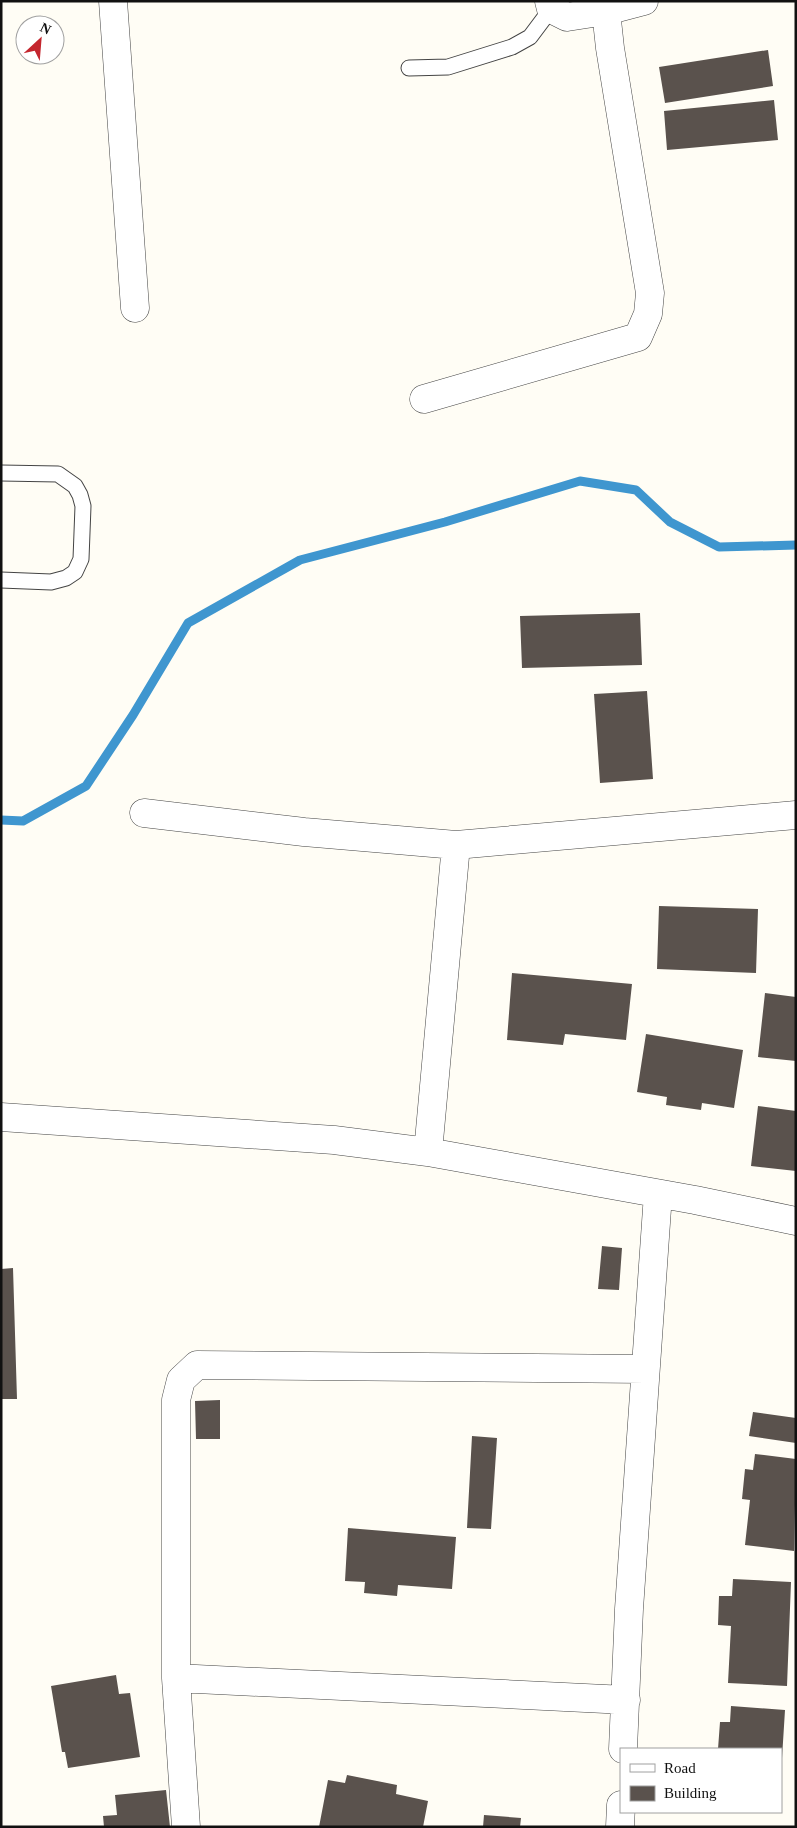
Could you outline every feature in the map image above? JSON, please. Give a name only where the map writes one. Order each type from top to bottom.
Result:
[{"type":"street","points":[[113,1],[135,308]]},
{"type":"street","points":[[550,5],[567,17],[606,11],[644,1]]},
{"type":"street","points":[[424,399],[638,337],[648,314],[650,293],[610,48],[606,11]]},
{"type":"street","points":[[144,813],[304,832],[456,845],[796,815]]},
{"type":"street","points":[[428,1152],[456,845]]},
{"type":"street","points":[[1,1117],[334,1140],[428,1152],[695,1200],[796,1221]]},
{"type":"street","points":[[623,1748],[629,1609],[658,1194]]},
{"type":"street","points":[[186,1827],[176,1678],[176,1400],[182,1380],[197,1365],[645,1368]]},
{"type":"street","points":[[176,1678],[333,1684],[626,1700]]},
{"type":"street","points":[[620,1827],[621,1813]]},
{"type":"lane","points":[[409,68],[448,67],[512,47],[530,37],[550,5]]},
{"type":"lane","points":[[1,474],[58,474],[75,486],[83,506],[81,559],[75,572],[66,578],[51,582],[1,580]]},
{"type":"building","points":[[768,50],[773,86],[665,103],[659,67]]},
{"type":"building","points":[[774,100],[778,140],[667,150],[664,111]]},
{"type":"building","points":[[640,613],[642,665],[522,668],[520,616]]},
{"type":"building","points":[[647,691],[653,779],[600,783],[594,694]]},
{"type":"building","points":[[659,906],[758,909],[756,973],[657,969]]},
{"type":"building","points":[[512,973],[632,984],[626,1040],[565,1034],[563,1045],[507,1040]]},
{"type":"building","points":[[765,993],[796,997],[796,1061],[758,1057]]},
{"type":"building","points":[[646,1034],[743,1050],[734,1108],[702,1103],[701,1110],[666,1105],[667,1097],[637,1092]]},
{"type":"building","points":[[758,1106],[796,1111],[796,1171],[751,1166]]},
{"type":"building","points":[[602,1246],[622,1248],[619,1290],[598,1289]]},
{"type":"building","points":[[13,1268],[17,1399],[1,1399],[1,1269]]},
{"type":"building","points":[[220,1400],[220,1439],[196,1439],[195,1401]]},
{"type":"building","points":[[753,1412],[796,1418],[796,1443],[749,1436]]},
{"type":"building","points":[[472,1436],[497,1438],[491,1529],[467,1528]]},
{"type":"building","points":[[755,1454],[796,1459],[794,1551],[745,1545],[750,1500],[742,1499],[745,1469],[753,1470]]},
{"type":"building","points":[[348,1528],[456,1537],[452,1589],[398,1585],[397,1596],[364,1593],[365,1582],[345,1581]]},
{"type":"building","points":[[733,1579],[791,1582],[787,1686],[728,1683],[731,1626],[718,1625],[719,1596],[732,1596]]},
{"type":"building","points":[[116,1675],[119,1694],[130,1693],[140,1757],[68,1768],[65,1752],[62,1752],[51,1686]]},
{"type":"building","points":[[731,1706],[785,1710],[782,1758],[782,1748],[718,1748],[720,1722],[730,1722]]},
{"type":"building","points":[[347,1775],[397,1785],[396,1794],[428,1801],[423,1827],[319,1827],[328,1780],[345,1783]]},
{"type":"building","points":[[166,1790],[170,1827],[104,1827],[103,1816],[117,1815],[115,1795]]},
{"type":"building","points":[[484,1815],[521,1818],[520,1827],[483,1827]]},
{"type":"waterway","points":[[1,820],[23,821],[86,786],[133,715],[188,623],[300,560],[445,522],[580,481],[636,490],[670,522],[719,547],[796,545]]}]
